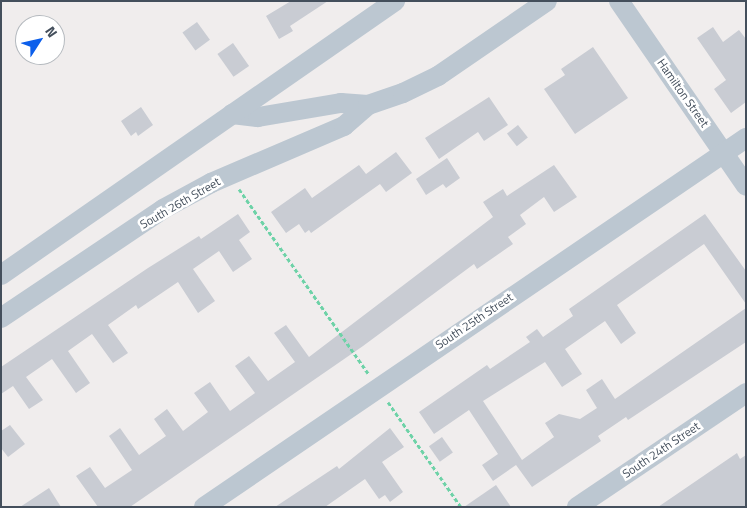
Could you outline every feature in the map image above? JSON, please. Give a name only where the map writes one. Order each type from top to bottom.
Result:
[{"type":"street","points":[[1,275],[395,1]]},
{"type":"street","name":"South 26th Street","points":[[232,114],[258,117],[341,103],[368,105],[403,94],[438,76],[547,1]]},
{"type":"street","name":"Hamilton Street","points":[[619,1],[746,186]]},
{"type":"street","name":"South 26th Street","points":[[1,318],[163,209],[229,175],[344,126],[368,105]]},
{"type":"street","name":"South 25th Street","points":[[204,507],[746,138]]},
{"type":"street","name":"South 24th Street","points":[[576,507],[746,393]]},
{"type":"path","points":[[229,175],[461,507]]},
{"type":"building","points":[[291,1],[328,1],[290,26],[293,31],[279,39],[266,16]]},
{"type":"building","points":[[197,22],[210,40],[195,50],[182,33]]},
{"type":"building","points":[[713,27],[723,42],[739,30],[746,39],[746,102],[731,113],[714,89],[726,80],[697,38]]},
{"type":"building","points":[[233,43],[249,66],[233,77],[217,54]]},
{"type":"building","points":[[593,47],[628,98],[575,134],[544,89],[565,75],[561,69]]},
{"type":"building","points":[[489,97],[508,125],[484,141],[478,132],[439,159],[425,138]]},
{"type":"building","points":[[141,107],[153,125],[138,136],[136,132],[131,136],[121,121]]},
{"type":"building","points":[[518,125],[528,138],[517,146],[507,134]]},
{"type":"building","points":[[396,152],[412,173],[386,192],[380,184],[311,233],[309,230],[305,233],[299,224],[286,233],[271,212],[305,188],[312,198],[359,165],[366,174]]},
{"type":"building","points":[[447,158],[460,178],[446,188],[443,184],[426,195],[416,179]]},
{"type":"building","points":[[554,165],[577,197],[554,212],[544,197],[520,215],[526,224],[508,237],[513,244],[477,269],[474,264],[363,346],[130,507],[98,507],[76,476],[90,467],[105,488],[132,470],[109,436],[120,428],[139,455],[166,436],[154,419],[167,409],[183,431],[208,412],[194,393],[210,382],[230,411],[255,393],[235,366],[249,356],[268,381],[295,362],[274,333],[286,325],[309,357],[493,217],[483,202],[503,189],[507,196]]},
{"type":"building","points":[[238,214],[250,232],[239,240],[252,259],[233,272],[219,251],[193,269],[215,301],[198,313],[178,282],[138,309],[136,305],[108,325],[128,353],[113,363],[92,334],[68,351],[90,383],[76,393],[52,359],[26,377],[43,400],[29,409],[13,386],[1,394],[1,367],[148,268],[199,236],[201,239]]},
{"type":"building","points":[[705,214],[746,271],[746,304],[704,244],[617,305],[636,333],[621,344],[605,321],[565,349],[582,374],[562,387],[545,362],[483,401],[522,460],[554,437],[545,423],[559,414],[580,419],[597,408],[586,390],[602,379],[615,399],[746,308],[746,342],[628,420],[626,417],[598,436],[601,441],[532,487],[516,465],[493,481],[482,465],[498,454],[469,410],[434,434],[419,412],[487,365],[490,369],[530,342],[526,337],[537,329],[543,337],[573,316],[569,309]]},
{"type":"building","points":[[10,425],[25,444],[8,457],[1,448],[1,431]]},
{"type":"building","points":[[390,428],[404,447],[382,462],[403,492],[390,502],[385,495],[379,499],[365,479],[325,507],[275,507],[337,466],[339,469]]},
{"type":"building","points":[[442,437],[453,453],[440,462],[429,446]]},
{"type":"building","points":[[737,453],[740,459],[746,455],[746,507],[658,507]]},
{"type":"building","points":[[496,485],[511,507],[464,507]]},
{"type":"building","points":[[49,488],[61,507],[20,507]]}]
